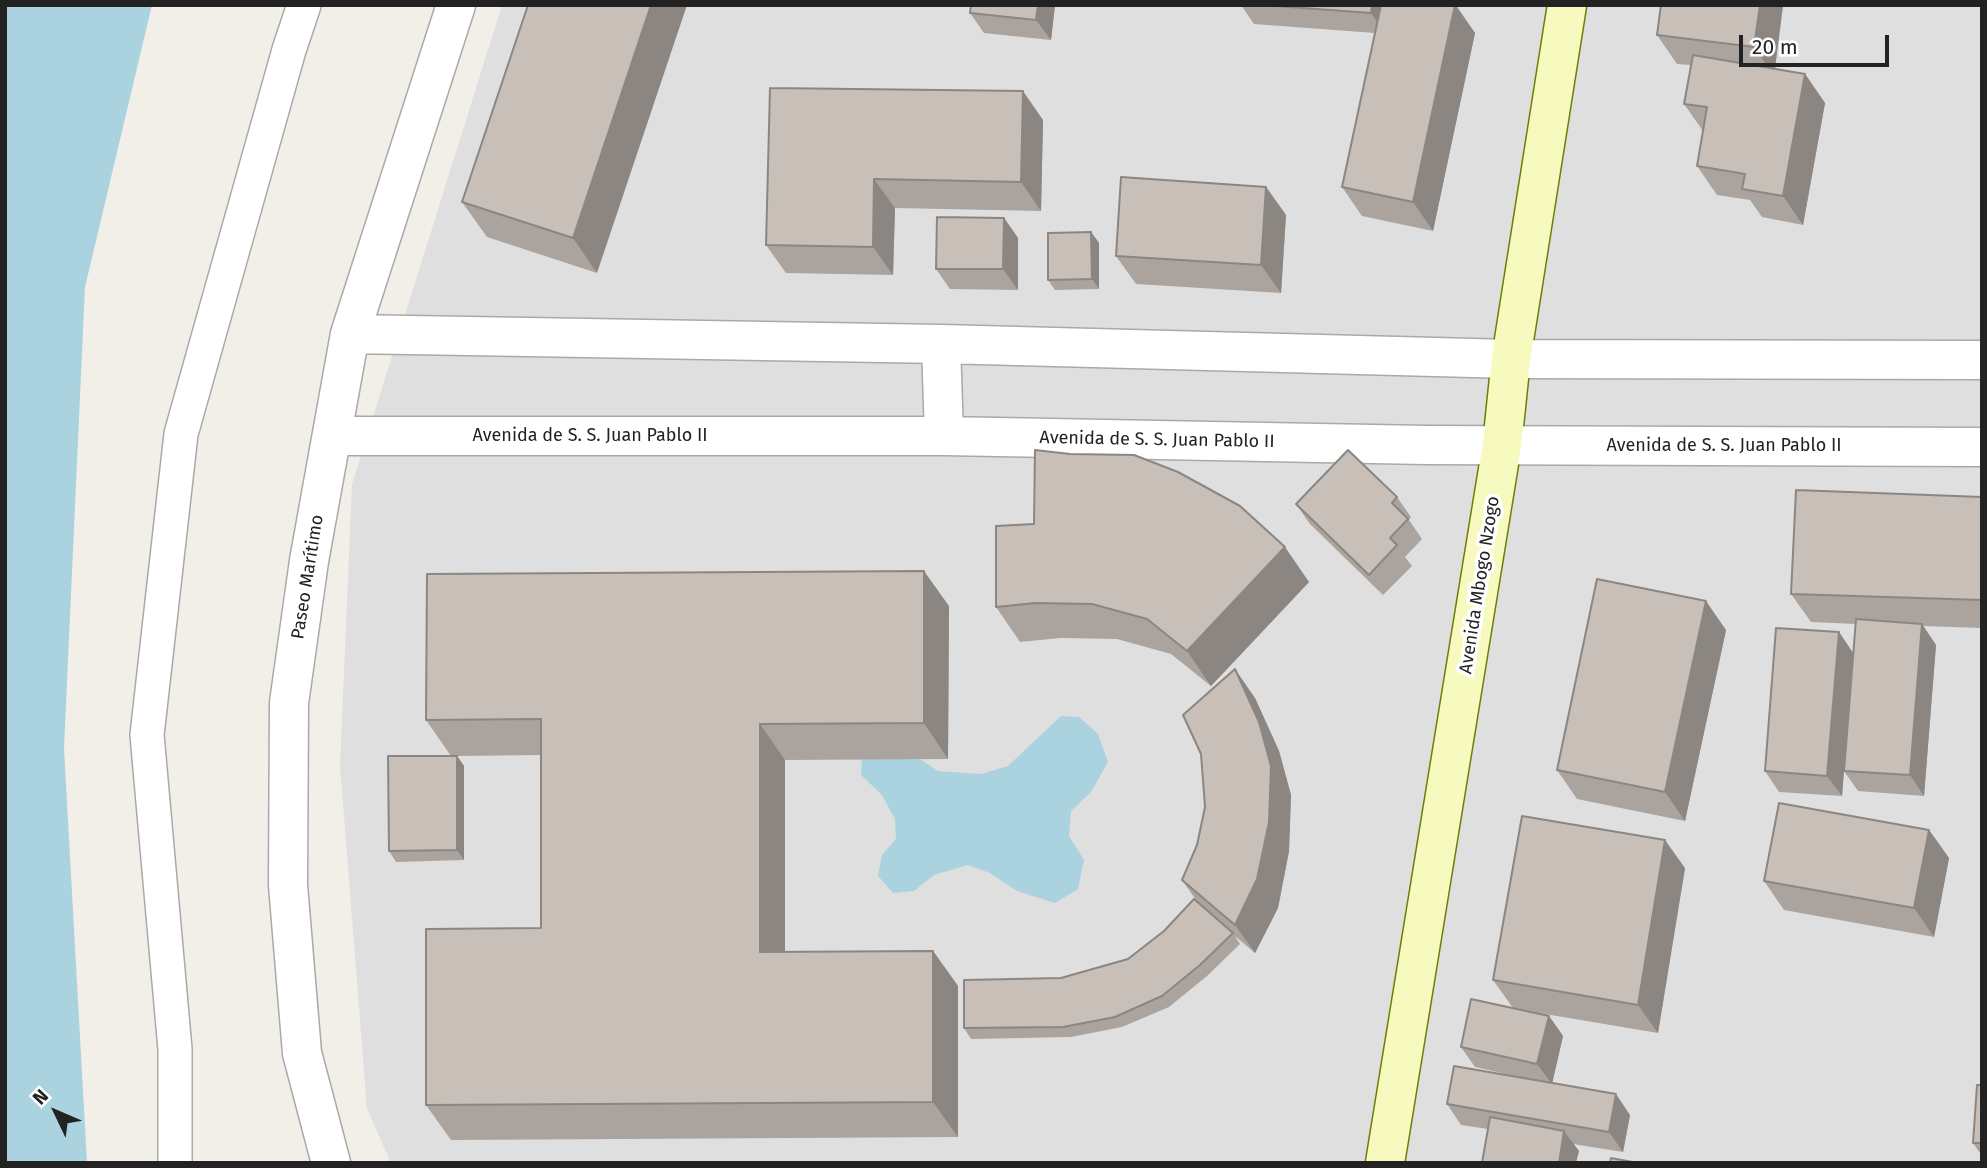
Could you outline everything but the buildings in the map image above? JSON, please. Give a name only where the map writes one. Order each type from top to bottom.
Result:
[{"type":"main road","name":"Avenida Mbogo Nzogo","points":[[1385,1163],[1503,445],[1511,359],[1567,5]]},
{"type":"street","points":[[174,1163],[175,1049],[147,735],[181,434],[285,63],[304,5]]},
{"type":"street","name":"Paseo Marítimo","points":[[331,1163],[302,1054],[288,885],[289,703],[309,561],[349,334],[456,5]]},
{"type":"street","points":[[349,334],[941,344],[1511,359],[1982,360]]},
{"type":"street","points":[[941,344],[944,436]]},
{"type":"street","name":"Avenida de S. S. Juan Pablo II","points":[[332,436],[944,436],[1503,445],[1982,447]]},
{"type":"shaded area","points":[[502,5],[1982,5],[1982,1163],[391,1163],[367,1109],[340,766],[352,484]]},
{"type":"water","points":[[5,5],[152,5],[85,287],[64,748],[87,1163],[5,1163]]},
{"type":"water","points":[[1061,716],[1079,717],[1098,734],[1108,762],[1091,792],[1071,811],[1069,836],[1084,860],[1078,889],[1055,903],[1017,891],[990,873],[968,865],[934,875],[914,891],[893,893],[878,876],[882,855],[896,839],[895,819],[882,795],[861,775],[862,758],[884,735],[938,771],[981,774],[1008,766]]}]
